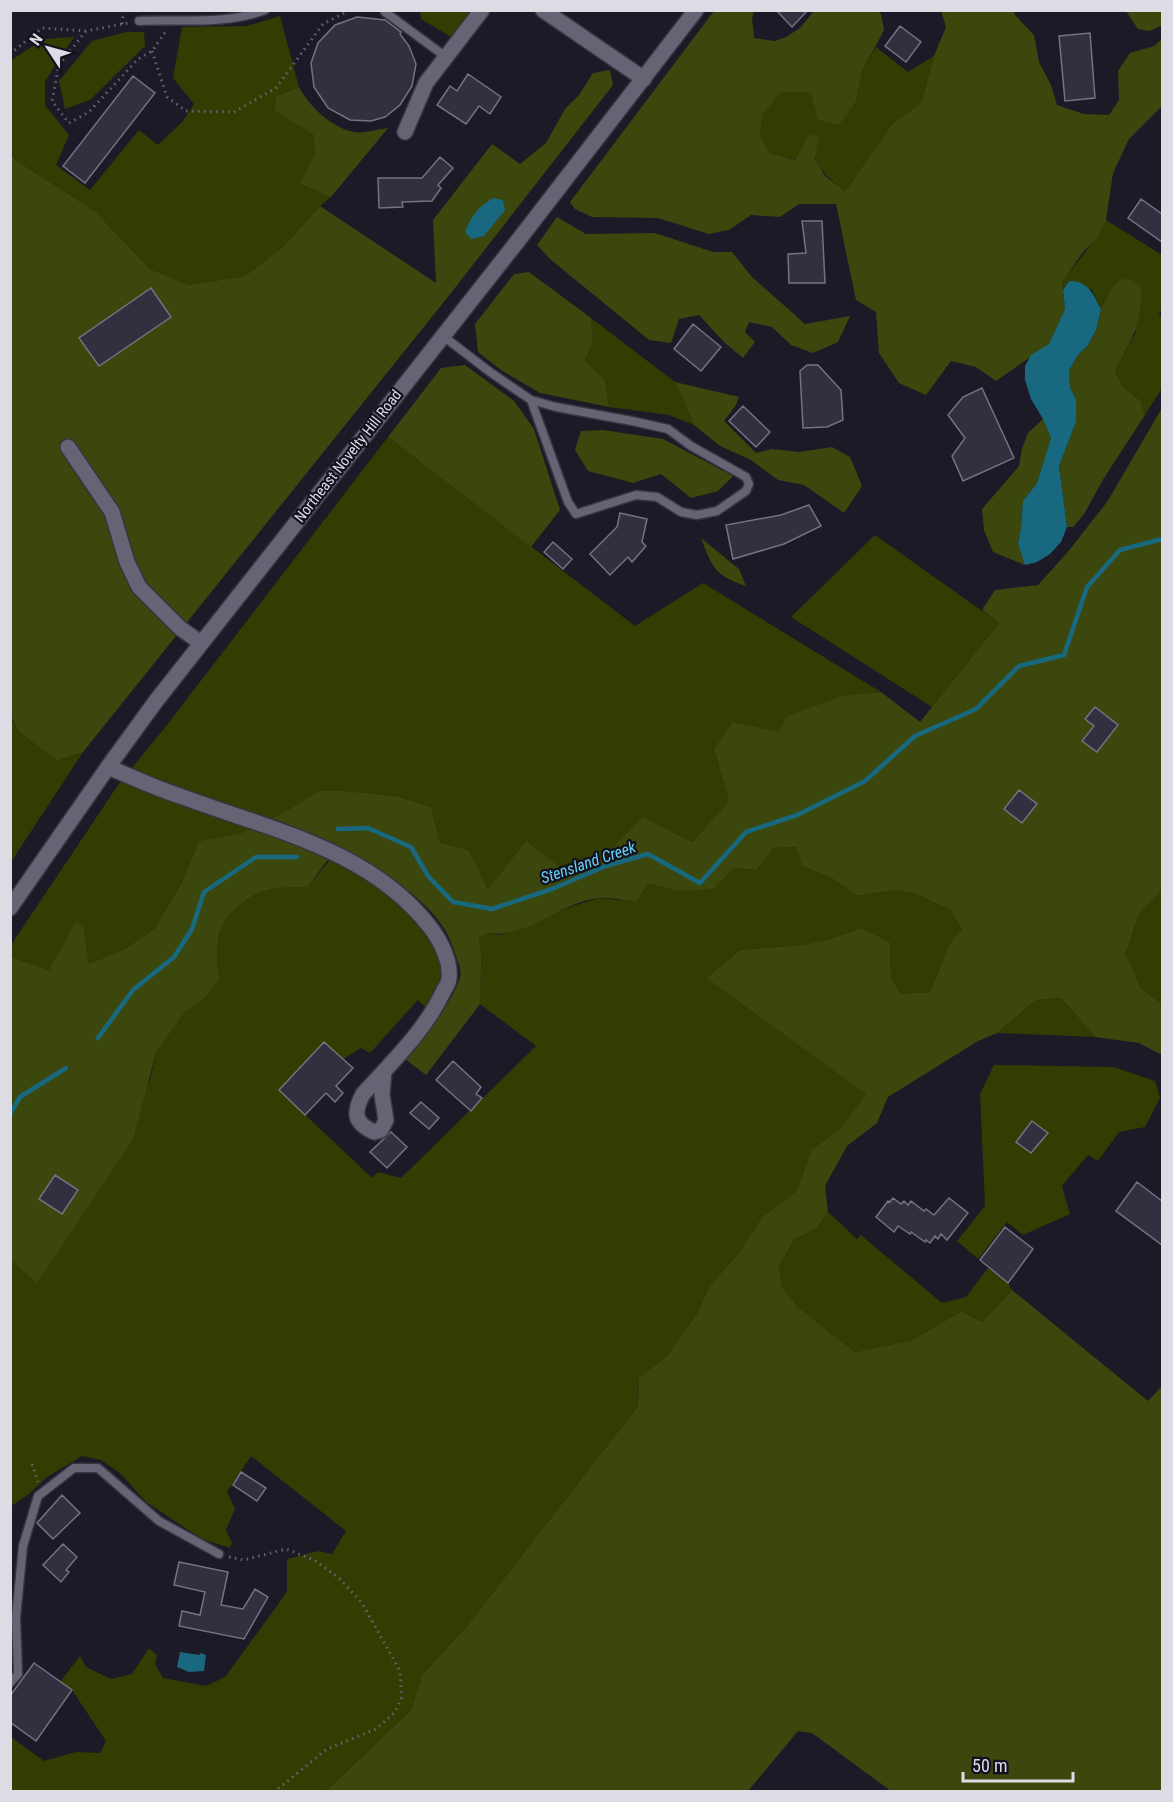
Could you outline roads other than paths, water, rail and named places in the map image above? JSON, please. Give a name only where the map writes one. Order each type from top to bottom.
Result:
[{"type":"main road","points":[[405,132],[426,83],[482,10]]},
{"type":"main road","points":[[543,10],[644,79]]},
{"type":"main road","name":"Northeast Novelty Hill Road","points":[[10,908],[108,767],[201,643],[696,10]]},
{"type":"main road","points":[[68,447],[112,512],[127,561],[140,587],[180,628],[201,643]]},
{"type":"main road","points":[[108,767],[178,796],[320,845],[390,886],[415,907],[438,937],[447,961],[449,979],[435,1010],[384,1071]]},
{"type":"lane","points":[[139,21],[240,17],[265,10]]},
{"type":"lane","points":[[385,12],[446,57]]},
{"type":"lane","points":[[443,336],[531,400],[668,429],[691,446],[746,477],[749,484],[746,491],[717,510],[697,515],[681,512],[657,497],[636,495],[576,514],[568,502],[531,400]]},
{"type":"lane","points":[[10,1683],[18,1674],[16,1617],[23,1546],[38,1496],[74,1468],[98,1468],[159,1521],[219,1554]]},
{"type":"water","points":[[493,198],[503,200],[505,210],[484,236],[471,239],[465,232],[470,221],[479,208]]},
{"type":"water","points":[[1069,281],[1086,286],[1101,309],[1096,330],[1069,371],[1070,387],[1076,400],[1076,422],[1059,466],[1067,527],[1061,542],[1050,554],[1037,562],[1025,565],[1018,544],[1023,501],[1037,483],[1051,438],[1031,399],[1025,380],[1025,366],[1031,355],[1049,344],[1065,309],[1063,290]]},
{"type":"water","points":[[180,1652],[206,1655],[204,1671],[189,1672],[177,1667]]},
{"type":"waterway","name":"Stensland Creek","points":[[338,829],[368,828],[411,847],[428,876],[453,902],[492,909],[552,889],[606,866],[648,854],[700,883],[746,832],[797,815],[865,781],[915,736],[976,709],[1019,666],[1064,655],[1087,587],[1120,550],[1162,539]]},
{"type":"waterway","name":"Stensland Creek","points":[[98,1038],[133,990],[174,957],[192,929],[204,892],[256,857],[297,857]]},
{"type":"waterway","name":"Stensland Creek","points":[[10,1114],[20,1097],[66,1068]]}]
